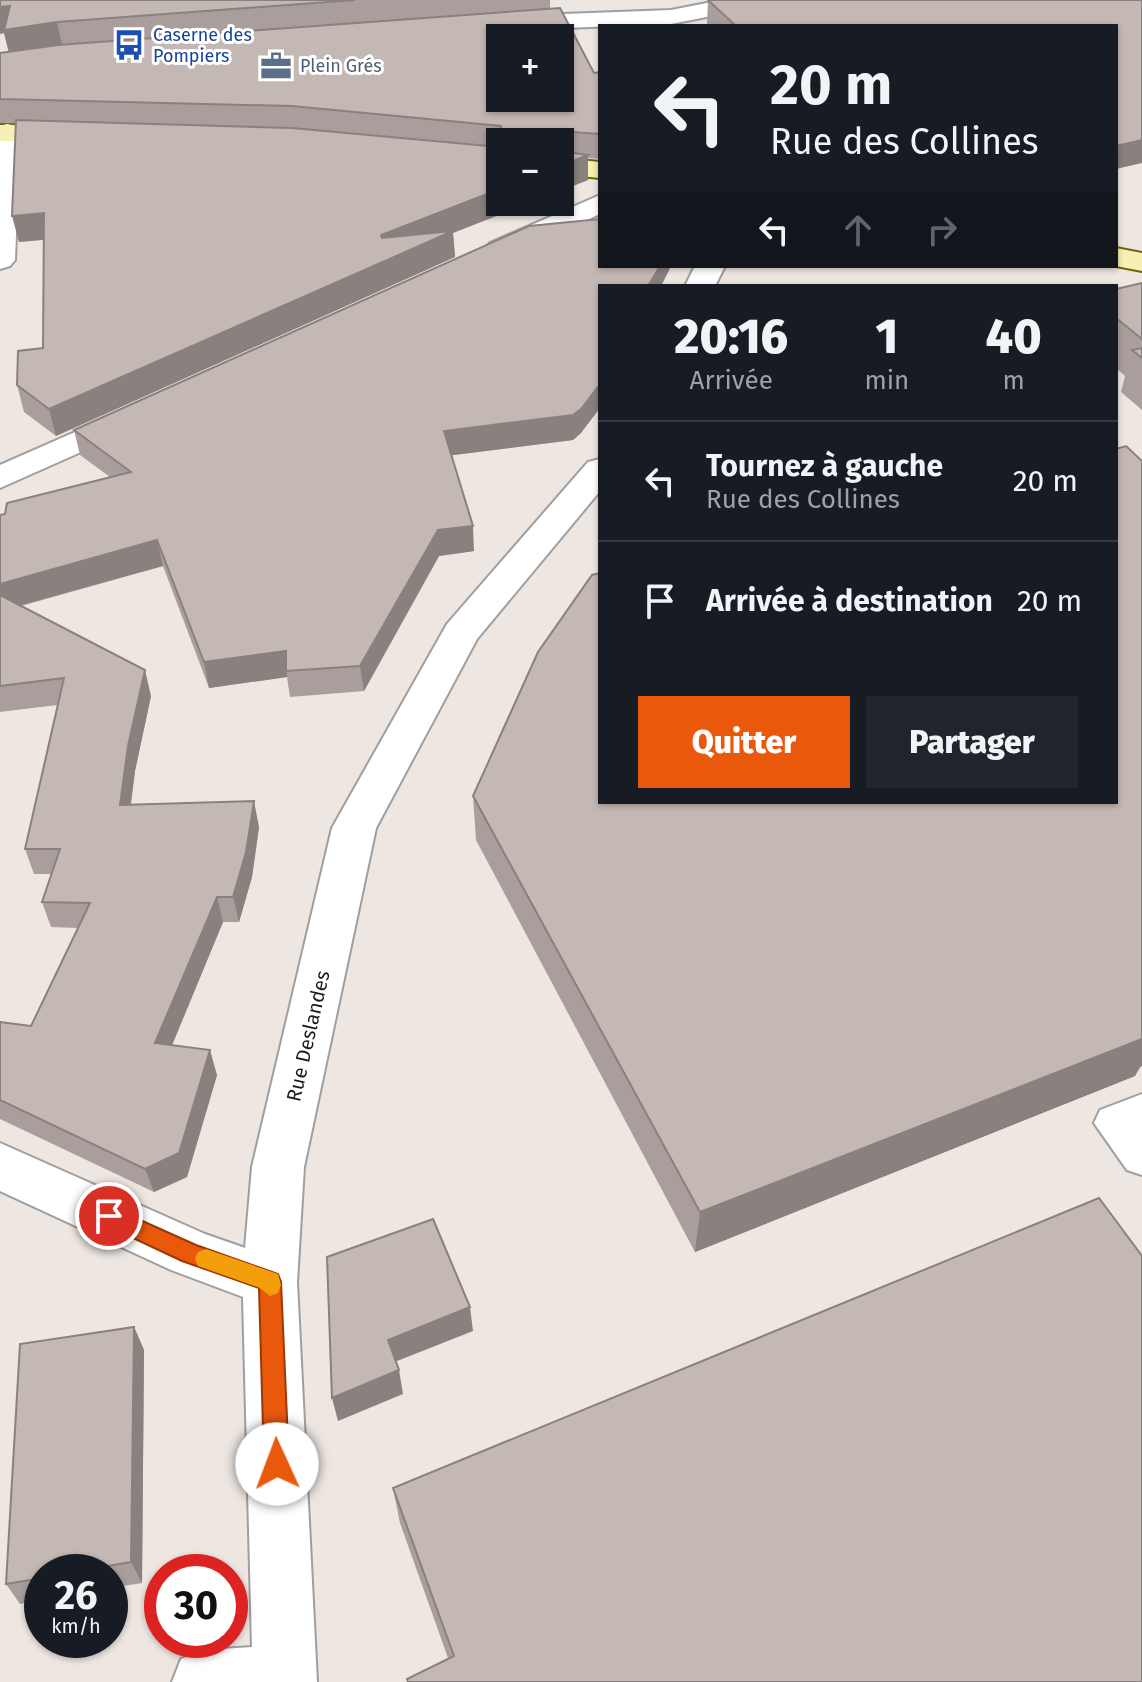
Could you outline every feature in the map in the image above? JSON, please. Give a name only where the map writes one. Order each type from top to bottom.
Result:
[{"type":"main road","points":[[2,132],[103,135]]},
{"type":"main road","points":[[574,167],[598,170]]},
{"type":"main road","points":[[1118,257],[1142,262]]},
{"type":"street","points":[[503,24],[757,0]]},
{"type":"street","points":[[0,260],[2,132]]},
{"type":"street","points":[[472,261],[598,204]]},
{"type":"street","points":[[3,470],[160,404]]},
{"type":"street","name":"Rue Deslandes","points":[[285,1680],[270,1282],[278,1167],[354,828],[461,633],[598,471]]},
{"type":"street","points":[[0,1166],[190,1253],[270,1282]]},
{"type":"street","points":[[204,1682],[285,1680]]},
{"type":"lane","points":[[1142,1112],[1115,1123],[1142,1157]]},
{"type":"building","points":[[0,0],[355,0],[57,22],[4,30],[10,6],[0,7]]},
{"type":"building","points":[[708,0],[1142,0],[1142,140],[1118,146],[1118,24],[734,24]]},
{"type":"building","points":[[560,8],[568,24],[486,24],[486,112],[574,112],[574,35],[594,73],[598,72],[598,134],[574,132],[574,128],[501,128],[292,106],[0,99],[0,53],[58,45]]},
{"type":"building","points":[[16,120],[292,128],[486,146],[486,194],[381,235],[382,238],[453,231],[49,409],[17,385],[18,351],[43,348],[44,213],[12,216]]},
{"type":"building","points":[[574,153],[588,155],[574,160]]},
{"type":"building","points":[[598,219],[598,268],[659,268],[649,284],[598,284],[598,387],[581,409],[573,415],[444,431],[473,526],[438,530],[360,666],[286,671],[286,651],[204,662],[157,540],[0,584],[0,515],[5,514],[7,503],[131,472],[74,430],[529,226]]},
{"type":"building","points":[[1142,283],[1142,339],[1118,320],[1118,289]]},
{"type":"building","points":[[1142,348],[1142,358],[1132,350]]},
{"type":"building","points":[[1126,446],[1142,461],[1142,1039],[700,1212],[473,796],[538,652],[592,575],[598,574],[598,804],[1118,804],[1118,448]]},
{"type":"building","points":[[0,595],[145,670],[128,746],[120,805],[254,801],[246,852],[233,897],[217,897],[155,1043],[210,1050],[179,1153],[145,1169],[0,1100],[0,1022],[31,1026],[90,903],[42,902],[60,849],[25,849],[64,678],[0,686]]},
{"type":"building","points":[[1099,1198],[1142,1256],[1142,1682],[408,1682],[407,1679],[454,1656],[393,1488]]},
{"type":"building","points":[[433,1219],[470,1307],[388,1340],[399,1370],[332,1398],[327,1257]]},
{"type":"building","points":[[134,1327],[131,1562],[128,1563],[128,1554],[24,1554],[24,1581],[6,1584],[20,1344]]},
{"type":"slow traffic","points":[[206,1259],[270,1282],[270,1285]]},
{"type":"place","name":"Caserne des Pompiers","points":[[129,45]]},
{"type":"place","name":"Plein Grés","points":[[276,66]]},
{"type":"route","points":[[109,1216],[190,1253],[270,1282],[277,1464]]}]
